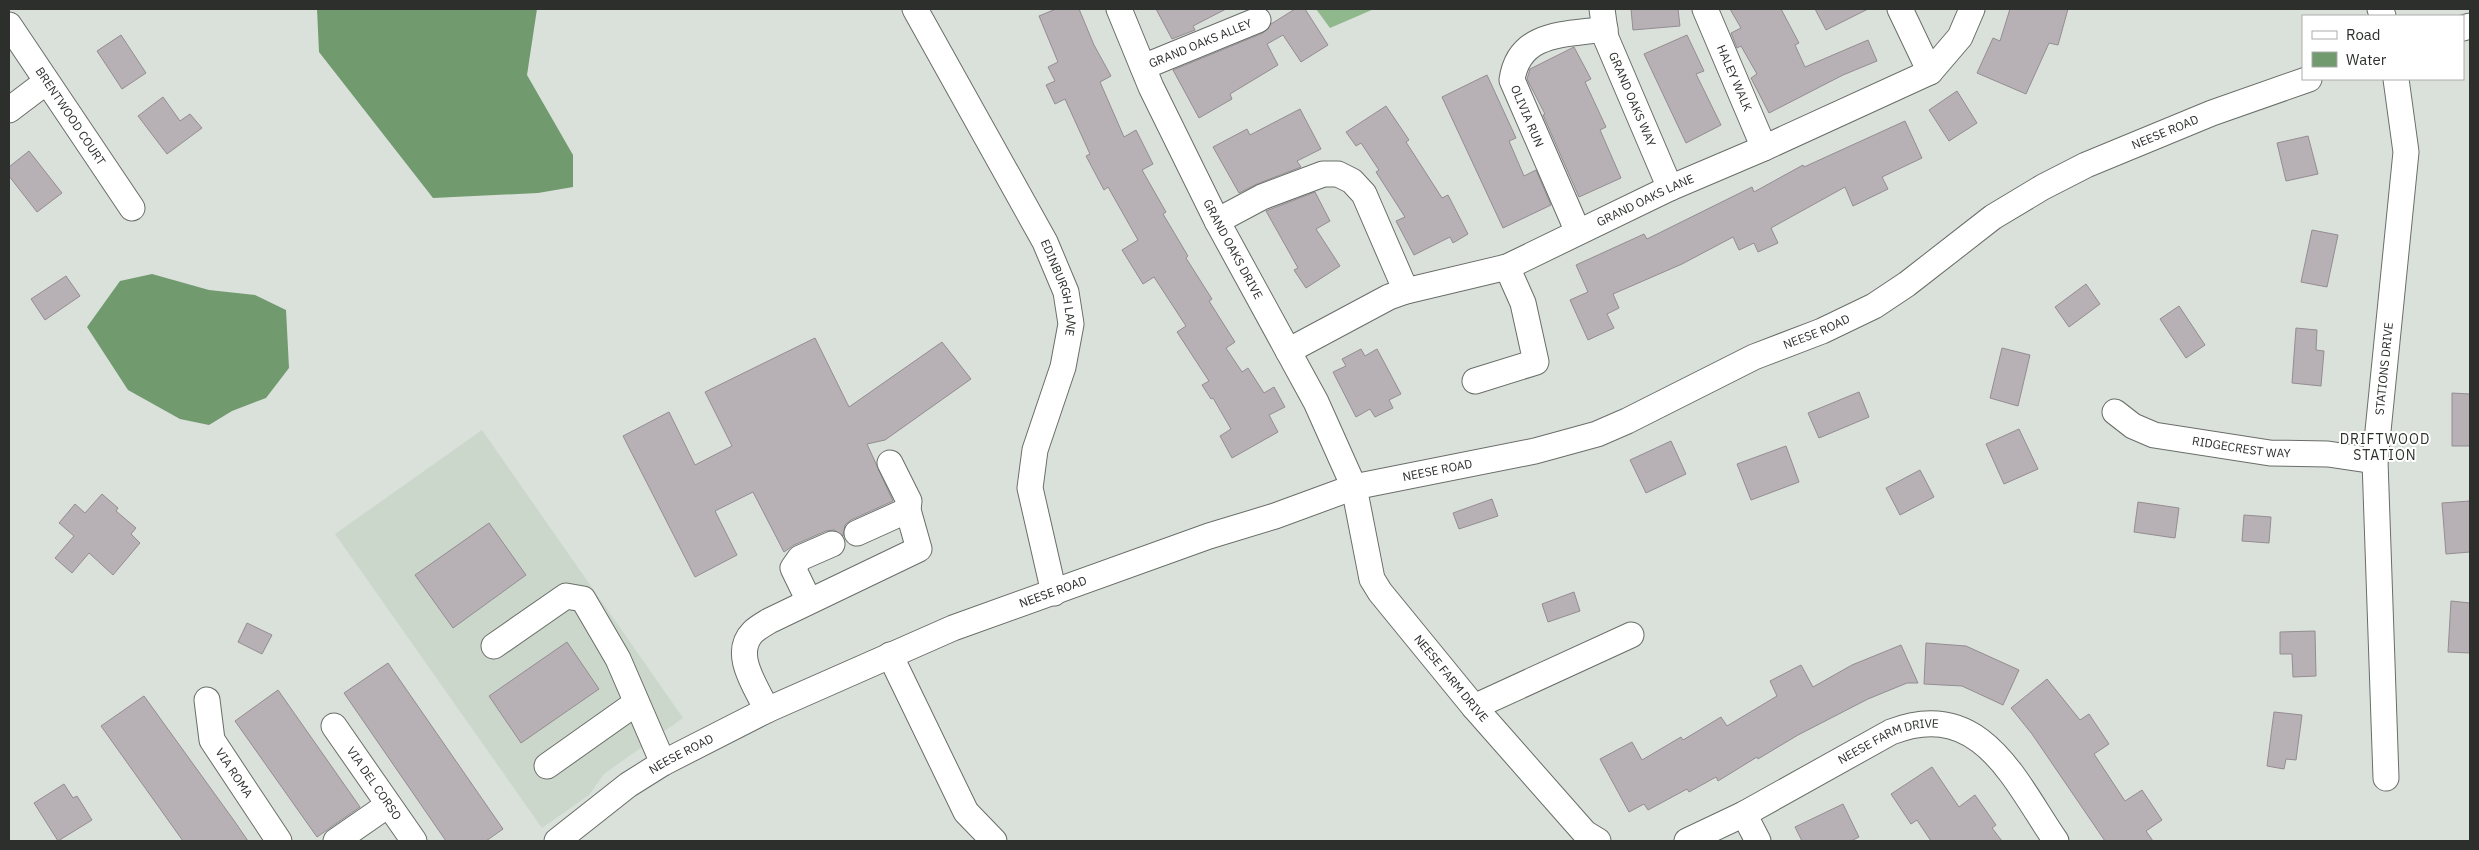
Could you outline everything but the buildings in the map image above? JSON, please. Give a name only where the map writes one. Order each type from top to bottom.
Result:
[{"type":"street","name":"EDINBURGH LANE","points":[[915,9],[1045,242],[1066,292],[1071,324],[1064,367],[1035,450],[1030,488],[1054,593]]},
{"type":"street","name":"GRAND OAKS DRIVE","points":[[1119,9],[1143,67],[1218,221],[1316,402],[1354,486]]},
{"type":"street","name":"HALEY WALK","points":[[1705,9],[1764,148]]},
{"type":"street","points":[[1900,9],[1930,72]]},
{"type":"street","name":"GRAND OAKS LANE","points":[[1288,351],[1389,297],[1406,290],[1507,267],[1670,188],[1764,148],[1930,72],[1960,37],[1972,9]]},
{"type":"street","name":"GRAND OAKS WAY","points":[[1604,19],[1606,38],[1670,188]]},
{"type":"street","name":"OLIVIA RUN","points":[[1578,232],[1512,80],[1514,66],[1523,51],[1536,41],[1604,19]]},
{"type":"street","name":"GRAND OAKS ALLEY","points":[[1143,67],[1258,20]]},
{"type":"street","name":"BRENTWOOD COURT","points":[[9,25],[132,208]]},
{"type":"street","name":"NEESE ROAD","points":[[557,841],[628,785],[663,763],[767,710],[953,628],[1209,536],[1275,516],[1354,486],[1535,451],[1597,434],[1754,357],[1848,320],[1874,306],[1907,284],[1993,217],[2069,174],[2212,114],[2306,80]]},
{"type":"street","name":"STATIONS DRIVE","points":[[2386,778],[2375,461],[2406,152],[2396,80]]},
{"type":"street","points":[[9,110],[46,82]]},
{"type":"street","points":[[1218,221],[1270,193],[1323,174],[1338,174],[1352,181],[1364,194],[1406,290]]},
{"type":"street","points":[[1475,381],[1536,362],[1523,303],[1507,267]]},
{"type":"street","name":"RIDGECREST WAY","points":[[2115,412],[2133,426],[2154,435],[2270,453],[2328,454],[2375,461]]},
{"type":"street","points":[[767,710],[744,662],[744,646],[752,632],[769,620],[919,548],[908,510],[909,501],[890,463]]},
{"type":"street","name":"NEESE FARM DRIVE","points":[[1354,486],[1372,579],[1399,617],[1474,707],[1585,833],[1598,841]]},
{"type":"street","points":[[857,533],[908,510]]},
{"type":"street","points":[[809,601],[793,568],[800,558],[832,544]]},
{"type":"street","points":[[494,646],[566,596],[583,599],[618,659],[663,763]]},
{"type":"street","points":[[1474,707],[1631,635]]},
{"type":"street","points":[[890,655],[966,812],[971,829],[994,841]]},
{"type":"street","name":"VIA ROMA","points":[[207,700],[212,740],[279,841]]},
{"type":"street","points":[[547,766],[636,702]]},
{"type":"street","name":"NEESE FARM DRIVE","points":[[1688,841],[1744,814],[1891,732],[1910,725],[1933,723],[1957,728],[1978,738],[1995,752],[2056,841]]},
{"type":"street","name":"VIA DEL CORSO","points":[[334,726],[414,841]]},
{"type":"street","points":[[336,841],[388,805]]},
{"type":"street","points":[[1744,814],[1758,841]]},
{"type":"shaded area","points":[[1316,9],[1374,9],[1330,28]]},
{"type":"shaded area","points":[[482,430],[683,718],[604,774],[589,795],[542,828],[335,534]]},
{"type":"water","points":[[317,9],[537,9],[527,75],[573,155],[573,187],[538,193],[433,198],[319,52]]},
{"type":"water","points":[[152,274],[209,290],[255,295],[286,310],[289,368],[266,398],[232,411],[209,425],[180,419],[128,390],[87,327],[120,281]]},
{"type":"district","name":"DRIFTWOOD STATION","points":[[2385,448]]}]
